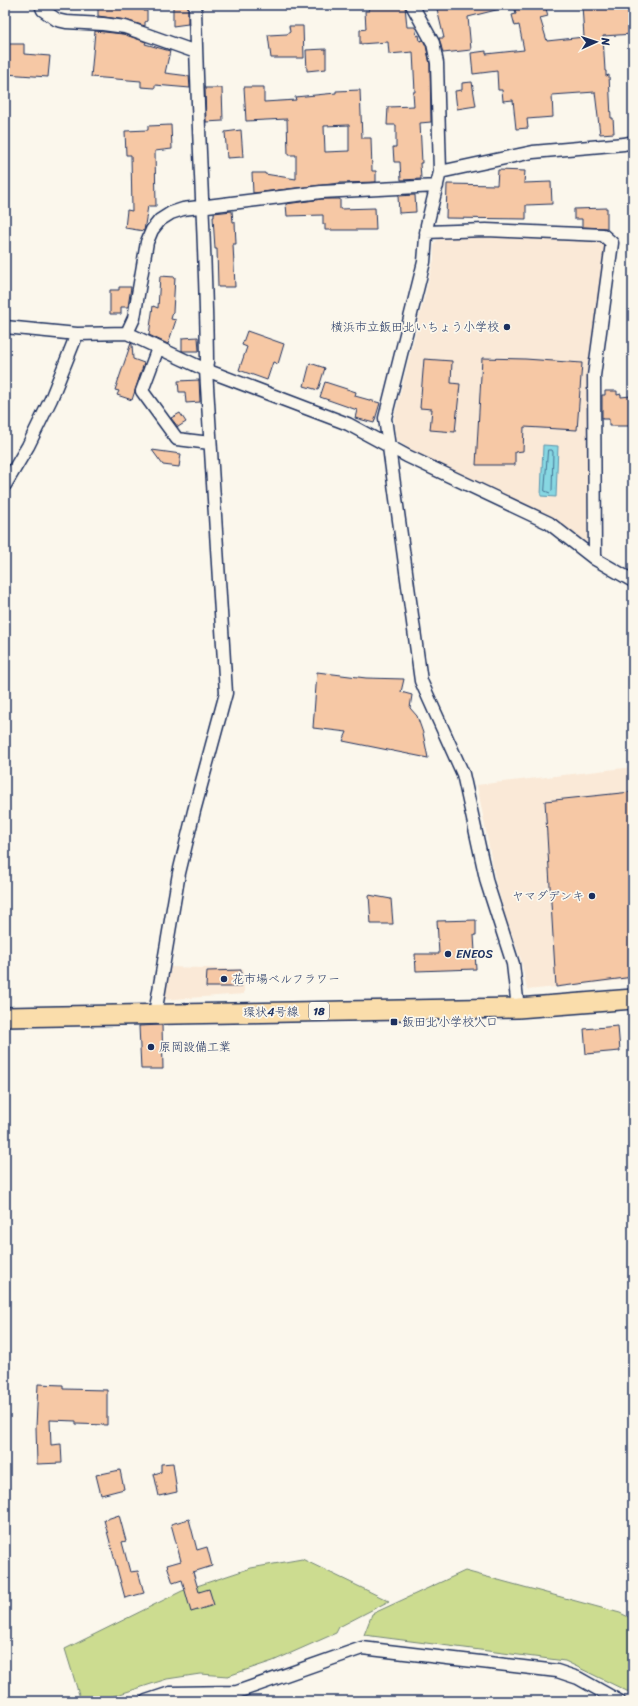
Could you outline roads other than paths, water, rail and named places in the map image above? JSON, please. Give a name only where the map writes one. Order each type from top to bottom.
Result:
[{"type":"main road","name":"環状4号線","points":[[5,1017],[518,1008],[633,999]]},
{"type":"street","points":[[41,5],[43,10],[57,20],[125,27],[196,52]]},
{"type":"street","points":[[155,1014],[180,873],[194,810],[226,693],[206,370],[206,284],[195,5]]},
{"type":"street","points":[[412,5],[433,43],[437,63],[440,172],[426,232],[424,262],[384,418],[421,681],[462,774],[487,883],[513,964],[518,1008]]},
{"type":"street","points":[[440,172],[533,152],[633,142]]},
{"type":"street","points":[[127,333],[134,318],[147,242],[152,230],[160,220],[171,213],[202,206],[320,192],[437,186]]},
{"type":"street","points":[[426,232],[486,230],[603,235],[612,243],[594,376],[595,558]]},
{"type":"street","points":[[5,327],[77,334],[127,333],[206,370],[348,424],[388,446],[549,523],[595,558],[633,581]]},
{"type":"street","points":[[5,485],[28,446],[51,400],[77,334]]},
{"type":"street","points":[[158,348],[142,391],[177,439],[210,443]]},
{"type":"street","points":[[146,1701],[170,1693],[237,1692],[362,1648],[557,1672],[578,1678],[619,1701]]},
{"type":"water","points":[[543,445],[558,446],[556,497],[541,496]]},
{"type":"place","name":"横浜市立飯田北いちょう小学校","points":[[507,327]]},
{"type":"place","name":"ヤマダデンキ","points":[[592,896]]},
{"type":"place","name":"ENEOS","points":[[448,954]]},
{"type":"place","name":"花市場ベルフラワー","points":[[224,979]]},
{"type":"place","name":"飯田北小学校入口","points":[[394,1022]]},
{"type":"place","name":"原岡設備工業","points":[[151,1047]]}]
